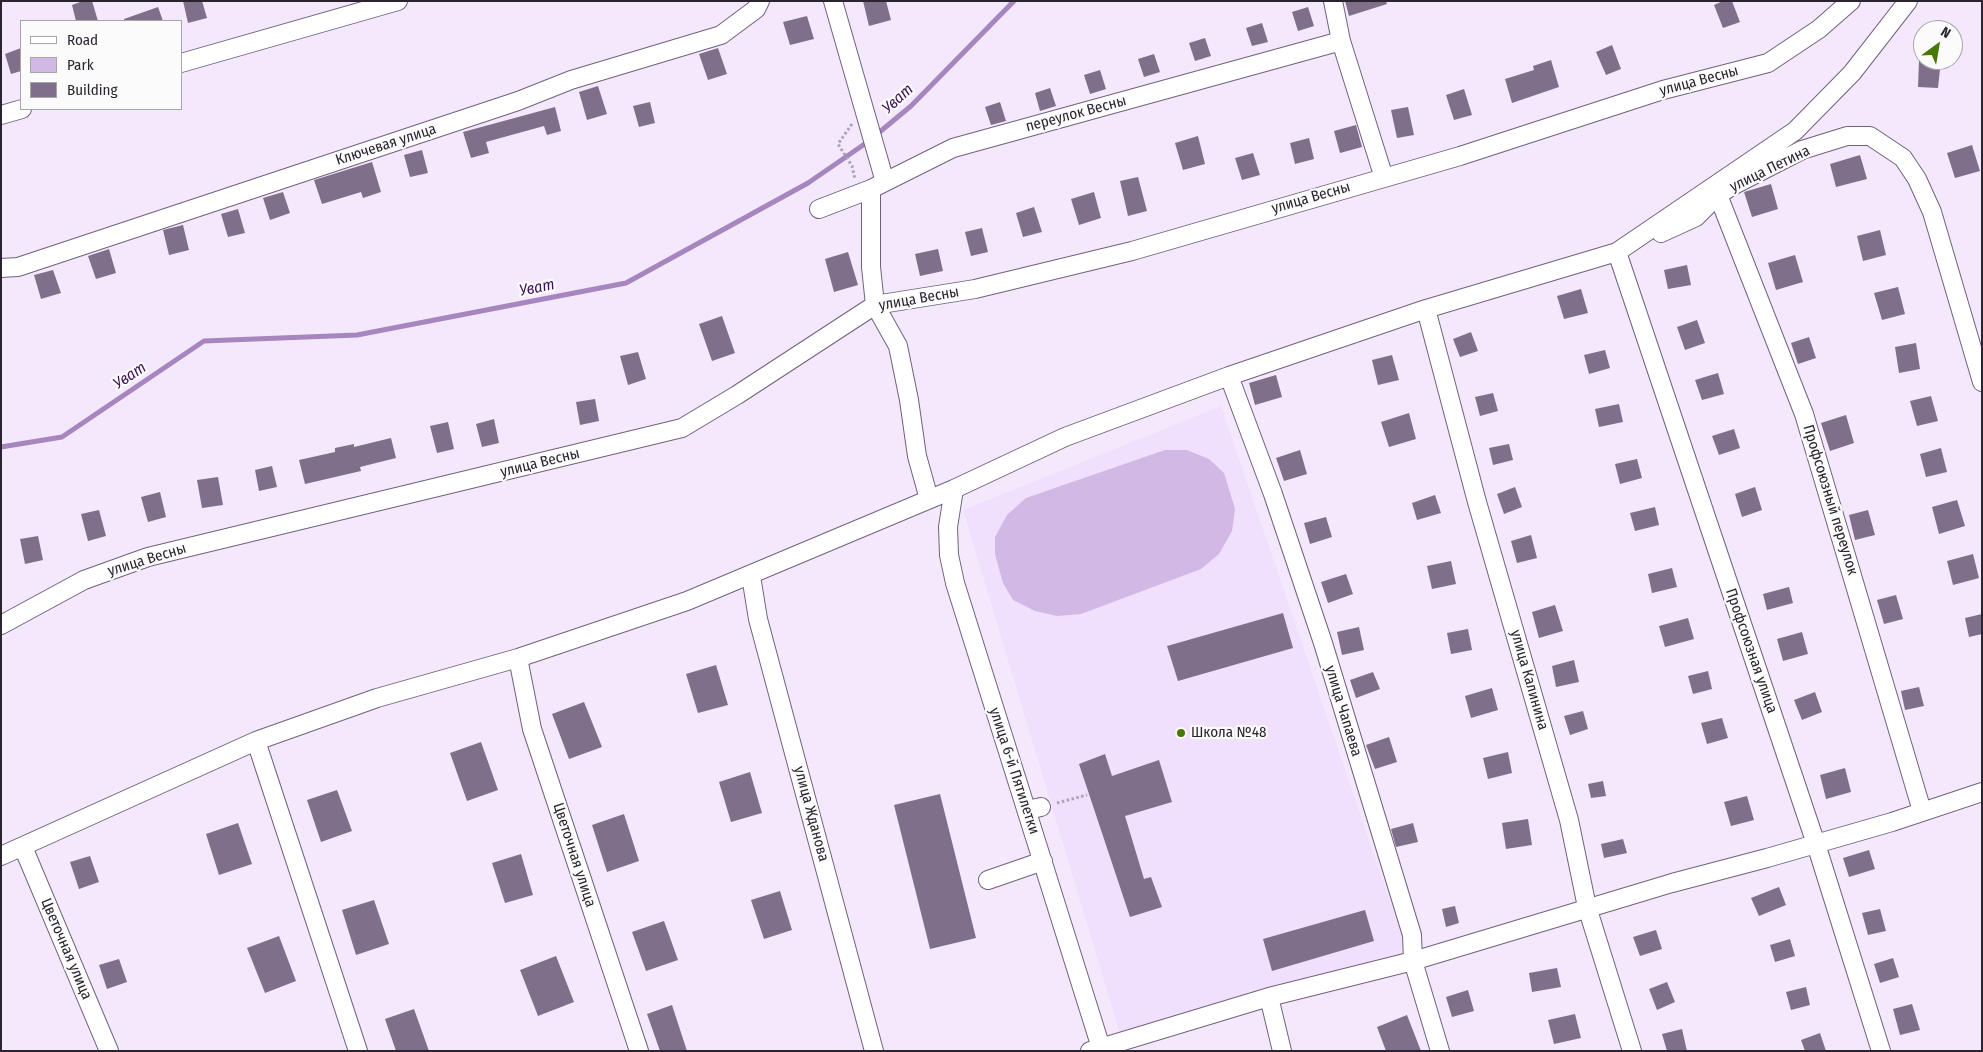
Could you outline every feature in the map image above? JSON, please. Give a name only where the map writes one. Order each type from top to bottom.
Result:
[{"type":"street","points":[[182,63],[398,1]]},
{"type":"street","name":"Ключевая улица","points":[[1,268],[18,267],[518,101],[572,80],[721,35],[756,9],[760,1]]},
{"type":"street","points":[[833,1],[878,185],[871,267],[875,305],[898,346],[909,400],[917,456],[929,499]]},
{"type":"street","points":[[1333,1],[1341,42],[1384,178]]},
{"type":"street","name":"улица Весны","points":[[1,625],[84,580],[148,557],[682,428],[737,395],[875,305],[975,289],[1123,253],[1460,156],[1663,90],[1768,63],[1819,29],[1851,1]]},
{"type":"street","points":[[1,856],[256,741],[377,698],[518,658],[687,601],[750,576],[844,533],[954,489],[1065,437],[1229,376],[1426,310],[1618,252],[1795,131],[1852,73],[1908,1]]},
{"type":"street","name":"переулок Весны","points":[[819,209],[878,185],[953,148],[1341,42]]},
{"type":"street","points":[[1,115],[20,110]]},
{"type":"street","name":"улица Петина","points":[[1618,252],[1696,217],[1718,195],[1802,150],[1847,136],[1870,136],[1903,158],[1917,179],[1932,212],[1982,382]]},
{"type":"street","name":"Профсоюзный переулок","points":[[1718,195],[1804,414],[1922,811]]},
{"type":"street","name":"Профсоюзная улица","points":[[1618,252],[1816,844],[1880,1051]]},
{"type":"street","name":"улица Калинина","points":[[1426,310],[1477,502],[1569,820],[1587,907],[1632,1051]]},
{"type":"street","name":"улица Чапаева","points":[[1229,376],[1273,494],[1323,643],[1412,935],[1414,961],[1440,1051]]},
{"type":"street","name":"улица 6-й Пятилетки","points":[[954,489],[948,527],[949,555],[955,583],[1034,808],[1043,861],[1098,1050]]},
{"type":"street","name":"улица Жданова","points":[[750,576],[758,619],[874,1051]]},
{"type":"street","name":"Цветочная улица","points":[[518,658],[532,729],[639,1051]]},
{"type":"street","points":[[256,741],[358,1051]]},
{"type":"street","points":[[1098,1050],[1269,997],[1414,961],[1587,907],[1816,844],[1982,792]]},
{"type":"street","name":"Цветочная улица","points":[[23,847],[109,1051]]},
{"type":"street","points":[[988,880],[1043,861]]},
{"type":"street","points":[[1269,997],[1282,1051]]},
{"type":"path","points":[[838,144],[852,166]]},
{"type":"path","points":[[1034,808],[1087,795]]},
{"type":"shaded area","name":"Школа №48","points":[[1221,406],[1409,957],[1122,1041],[963,510]]},
{"type":"green space","points":[[1165,450],[1187,450],[1209,459],[1224,473],[1235,509],[1232,531],[1219,554],[1201,569],[1081,614],[1057,616],[1035,611],[1013,600],[1003,583],[995,554],[995,537],[1007,515],[1026,498]]},
{"type":"building","points":[[83,1],[92,1],[98,20],[76,20],[72,5]]},
{"type":"building","points":[[183,1],[202,1],[207,18],[188,23]]},
{"type":"building","points":[[863,1],[886,1],[891,20],[869,26]]},
{"type":"building","points":[[1345,1],[1386,1],[1387,4],[1349,16]]},
{"type":"building","points":[[1723,1],[1732,1],[1740,22],[1723,28],[1714,5]]},
{"type":"building","points":[[158,7],[163,20],[124,20]]},
{"type":"building","points":[[1308,7],[1314,26],[1298,31],[1292,12]]},
{"type":"building","points":[[807,16],[814,39],[790,45],[783,22]]},
{"type":"building","points":[[1262,23],[1268,42],[1252,46],[1246,28]]},
{"type":"building","points":[[1205,38],[1211,56],[1195,61],[1189,43]]},
{"type":"building","points":[[1612,45],[1621,69],[1606,75],[1596,52]]},
{"type":"building","points":[[20,48],[20,71],[11,74],[5,54]]},
{"type":"building","points":[[718,48],[727,74],[708,80],[699,54]]},
{"type":"building","points":[[1154,54],[1160,72],[1144,77],[1138,59]]},
{"type":"building","points":[[1551,60],[1559,87],[1512,103],[1505,79],[1534,70],[1533,66]]},
{"type":"building","points":[[1100,70],[1106,89],[1090,94],[1084,75]]},
{"type":"building","points":[[1919,70],[1940,70],[1938,88],[1918,87]]},
{"type":"building","points":[[598,86],[607,114],[587,120],[579,92]]},
{"type":"building","points":[[1050,88],[1056,106],[1040,111],[1035,93]]},
{"type":"building","points":[[1464,89],[1472,115],[1454,120],[1446,95]]},
{"type":"building","points":[[650,102],[655,123],[639,127],[633,106]]},
{"type":"building","points":[[1000,102],[1006,121],[991,125],[985,107]]},
{"type":"building","points":[[555,107],[561,131],[547,135],[544,126],[486,142],[489,153],[471,158],[463,132]]},
{"type":"building","points":[[1408,107],[1414,135],[1397,138],[1391,110]]},
{"type":"building","points":[[1356,125],[1362,147],[1340,153],[1334,131]]},
{"type":"building","points":[[1198,136],[1205,164],[1183,170],[1175,143]]},
{"type":"building","points":[[1309,138],[1314,159],[1295,164],[1290,143]]},
{"type":"building","points":[[1972,145],[1980,171],[1955,178],[1947,153]]},
{"type":"building","points":[[422,150],[428,173],[410,177],[404,155]]},
{"type":"building","points":[[1253,153],[1260,175],[1242,180],[1235,158]]},
{"type":"building","points":[[1860,155],[1867,179],[1836,187],[1830,164]]},
{"type":"building","points":[[372,162],[381,192],[363,198],[361,192],[322,204],[314,180]]},
{"type":"building","points":[[1138,177],[1147,211],[1128,216],[1120,181]]},
{"type":"building","points":[[1771,184],[1778,209],[1752,217],[1744,192]]},
{"type":"building","points":[[283,192],[290,213],[270,220],[263,198]]},
{"type":"building","points":[[1094,192],[1101,218],[1079,225],[1071,199]]},
{"type":"building","points":[[1034,207],[1042,232],[1023,237],[1016,213]]},
{"type":"building","points":[[238,209],[245,233],[228,237],[221,214]]},
{"type":"building","points":[[183,225],[189,250],[169,255],[163,230]]},
{"type":"building","points":[[982,228],[988,252],[971,256],[965,232]]},
{"type":"building","points":[[1880,230],[1886,255],[1863,261],[1857,236]]},
{"type":"building","points":[[109,249],[116,273],[96,279],[88,256]]},
{"type":"building","points":[[938,249],[943,271],[920,276],[915,254]]},
{"type":"building","points":[[848,252],[858,285],[834,292],[825,259]]},
{"type":"building","points":[[1795,255],[1803,282],[1776,290],[1768,263]]},
{"type":"building","points":[[1687,265],[1691,285],[1668,289],[1664,270]]},
{"type":"building","points":[[53,270],[61,293],[41,299],[34,275]]},
{"type":"building","points":[[1898,287],[1905,314],[1882,320],[1874,293]]},
{"type":"building","points":[[1581,289],[1588,313],[1564,319],[1557,296]]},
{"type":"building","points":[[722,316],[735,353],[712,361],[699,324]]},
{"type":"building","points":[[1697,320],[1705,343],[1685,350],[1677,327]]},
{"type":"building","points":[[1471,332],[1478,351],[1460,357],[1453,339]]},
{"type":"building","points":[[1809,337],[1816,358],[1798,364],[1791,343]]},
{"type":"building","points":[[1916,343],[1920,369],[1899,373],[1895,347]]},
{"type":"building","points":[[1605,350],[1610,368],[1589,374],[1584,355]]},
{"type":"building","points":[[638,352],[646,379],[628,385],[620,356]]},
{"type":"building","points":[[1392,355],[1399,380],[1378,385],[1372,360]]},
{"type":"building","points":[[1718,373],[1724,394],[1702,400],[1695,380]]},
{"type":"building","points":[[1276,375],[1282,397],[1255,405],[1249,383]]},
{"type":"building","points":[[1493,393],[1498,411],[1480,416],[1475,397]]},
{"type":"building","points":[[1931,396],[1938,421],[1917,426],[1910,401]]},
{"type":"building","points":[[595,399],[599,421],[580,425],[576,402]]},
{"type":"building","points":[[1619,404],[1623,422],[1599,427],[1595,409]]},
{"type":"building","points":[[1409,413],[1416,439],[1389,447],[1381,422]]},
{"type":"building","points":[[1846,415],[1854,443],[1830,451],[1821,423]]},
{"type":"building","points":[[494,419],[499,443],[482,447],[476,424]]},
{"type":"building","points":[[448,422],[454,449],[437,453],[430,426]]},
{"type":"building","points":[[1734,429],[1740,448],[1719,455],[1712,436]]},
{"type":"building","points":[[391,438],[396,458],[360,467],[361,471],[305,484],[299,460],[335,452],[335,448],[354,444],[354,447]]},
{"type":"building","points":[[1509,444],[1513,460],[1493,465],[1489,448]]},
{"type":"building","points":[[1941,448],[1947,472],[1926,477],[1920,454]]},
{"type":"building","points":[[1300,450],[1307,474],[1284,481],[1276,458]]},
{"type":"building","points":[[1637,459],[1642,478],[1620,484],[1615,464]]},
{"type":"building","points":[[272,466],[277,487],[259,491],[255,470]]},
{"type":"building","points":[[218,477],[223,505],[202,508],[197,480]]},
{"type":"building","points":[[1515,487],[1522,507],[1504,514],[1497,494]]},
{"type":"building","points":[[1755,487],[1762,510],[1742,517],[1735,494]]},
{"type":"building","points":[[160,492],[166,517],[148,522],[141,497]]},
{"type":"building","points":[[1435,495],[1441,513],[1417,520],[1412,503]]},
{"type":"building","points":[[1957,500],[1965,526],[1939,534],[1932,507]]},
{"type":"building","points":[[1655,507],[1659,525],[1635,531],[1630,513]]},
{"type":"building","points":[[99,510],[106,536],[88,541],[81,514]]},
{"type":"building","points":[[1868,510],[1875,535],[1855,540],[1849,515]]},
{"type":"building","points":[[1326,517],[1332,537],[1310,544],[1304,523]]},
{"type":"building","points":[[1531,535],[1537,558],[1517,563],[1511,541]]},
{"type":"building","points":[[38,536],[43,560],[25,564],[20,539]]},
{"type":"building","points":[[1973,554],[1979,578],[1953,585],[1947,561]]},
{"type":"building","points":[[1451,561],[1456,584],[1432,589],[1427,566]]},
{"type":"building","points":[[1672,568],[1677,587],[1652,593],[1648,574]]},
{"type":"building","points":[[1346,574],[1353,594],[1328,603],[1321,582]]},
{"type":"building","points":[[1789,587],[1793,603],[1767,610],[1763,594]]},
{"type":"building","points":[[1896,595],[1903,619],[1884,624],[1877,600]]},
{"type":"building","points":[[1555,605],[1563,631],[1539,638],[1532,612]]},
{"type":"building","points":[[1283,613],[1293,648],[1178,681],[1167,646]]},
{"type":"building","points":[[1982,614],[1982,634],[1969,637],[1965,618]]},
{"type":"building","points":[[1688,618],[1694,639],[1665,647],[1659,626]]},
{"type":"building","points":[[1359,627],[1364,650],[1342,655],[1337,632]]},
{"type":"building","points":[[1468,629],[1472,650],[1451,654],[1447,633]]},
{"type":"building","points":[[1802,632],[1808,654],[1783,661],[1777,639]]},
{"type":"building","points":[[1574,660],[1579,682],[1556,687],[1552,666]]},
{"type":"building","points":[[716,665],[728,705],[698,713],[686,674]]},
{"type":"building","points":[[1708,671],[1712,689],[1693,694],[1688,676]]},
{"type":"building","points":[[1373,672],[1380,689],[1356,698],[1350,680]]},
{"type":"building","points":[[1919,687],[1924,706],[1905,710],[1901,691]]},
{"type":"building","points":[[1492,688],[1498,710],[1471,718],[1465,696]]},
{"type":"building","points":[[1815,692],[1822,712],[1802,720],[1794,700]]},
{"type":"building","points":[[584,702],[602,747],[569,759],[552,714]]},
{"type":"building","points":[[1583,711],[1588,729],[1570,735],[1564,716]]},
{"type":"building","points":[[1722,718],[1728,738],[1707,744],[1701,723]]},
{"type":"building","points":[[1389,737],[1397,762],[1375,769],[1366,745]]},
{"type":"building","points":[[481,742],[498,790],[467,801],[450,753]]},
{"type":"building","points":[[1508,752],[1512,773],[1488,779],[1483,758]]},
{"type":"building","points":[[1105,754],[1112,776],[1159,760],[1172,802],[1125,816],[1144,879],[1151,877],[1162,907],[1130,917],[1079,764]]},
{"type":"building","points":[[1845,768],[1851,792],[1826,799],[1820,775]]},
{"type":"building","points":[[750,772],[762,813],[731,822],[719,782]]},
{"type":"building","points":[[1603,781],[1606,796],[1591,798],[1588,784]]},
{"type":"building","points":[[337,790],[352,831],[321,842],[307,800]]},
{"type":"building","points":[[940,794],[976,938],[930,949],[894,805]]},
{"type":"building","points":[[1747,796],[1754,820],[1731,826],[1724,802]]},
{"type":"building","points":[[624,814],[639,861],[607,872],[592,825]]},
{"type":"building","points":[[1528,819],[1532,845],[1506,849],[1502,823]]},
{"type":"building","points":[[238,823],[252,864],[219,875],[206,834]]},
{"type":"building","points":[[1413,823],[1418,842],[1396,847],[1391,829]]},
{"type":"building","points":[[1623,839],[1627,853],[1604,858],[1601,844]]},
{"type":"building","points":[[1869,850],[1875,869],[1849,877],[1843,858]]},
{"type":"building","points":[[521,854],[533,895],[505,903],[492,863]]},
{"type":"building","points":[[90,856],[99,882],[79,889],[70,862]]},
{"type":"building","points":[[1779,887],[1786,905],[1759,916],[1751,898]]},
{"type":"building","points":[[780,891],[792,930],[764,939],[751,900]]},
{"type":"building","points":[[374,900],[389,944],[356,955],[342,910]]},
{"type":"building","points":[[1455,906],[1459,923],[1446,927],[1442,909]]},
{"type":"building","points":[[1880,909],[1886,931],[1868,935],[1862,913]]},
{"type":"building","points":[[1365,910],[1374,941],[1272,971],[1263,939]]},
{"type":"building","points":[[664,921],[678,960],[646,971],[632,932]]},
{"type":"building","points":[[1656,930],[1662,949],[1640,956],[1633,937]]},
{"type":"building","points":[[279,936],[296,981],[265,993],[247,948]]},
{"type":"building","points":[[1790,939],[1795,956],[1775,962],[1770,945]]},
{"type":"building","points":[[556,956],[574,1002],[538,1016],[520,970]]},
{"type":"building","points":[[1893,958],[1899,977],[1880,983],[1874,964]]},
{"type":"building","points":[[119,959],[127,982],[107,989],[99,965]]},
{"type":"building","points":[[1557,968],[1561,987],[1532,992],[1529,973]]},
{"type":"building","points":[[1667,982],[1675,1002],[1657,1010],[1649,989]]},
{"type":"building","points":[[1806,987],[1810,1005],[1791,1010],[1786,992]]},
{"type":"building","points":[[1468,990],[1474,1011],[1452,1017],[1446,997]]},
{"type":"building","points":[[1912,1004],[1920,1030],[1900,1035],[1893,1009]]},
{"type":"building","points":[[672,1005],[687,1051],[660,1051],[647,1014]]},
{"type":"building","points":[[414,1009],[429,1051],[396,1051],[385,1019]]},
{"type":"building","points":[[1575,1014],[1581,1038],[1554,1044],[1548,1020]]},
{"type":"building","points":[[1407,1015],[1421,1051],[1386,1051],[1377,1027]]},
{"type":"building","points":[[1682,1029],[1687,1051],[1667,1051],[1662,1034]]},
{"type":"building","points":[[1820,1033],[1826,1051],[1805,1051],[1801,1040]]},
{"type":"waterway","name":"Уват","points":[[876,135],[911,106],[1014,1]]},
{"type":"waterway","name":"Уват","points":[[1,447],[62,437],[204,341],[357,335],[626,283],[808,183],[869,141]]},
{"type":"place","name":"Школа №48","points":[[1181,733]]}]
